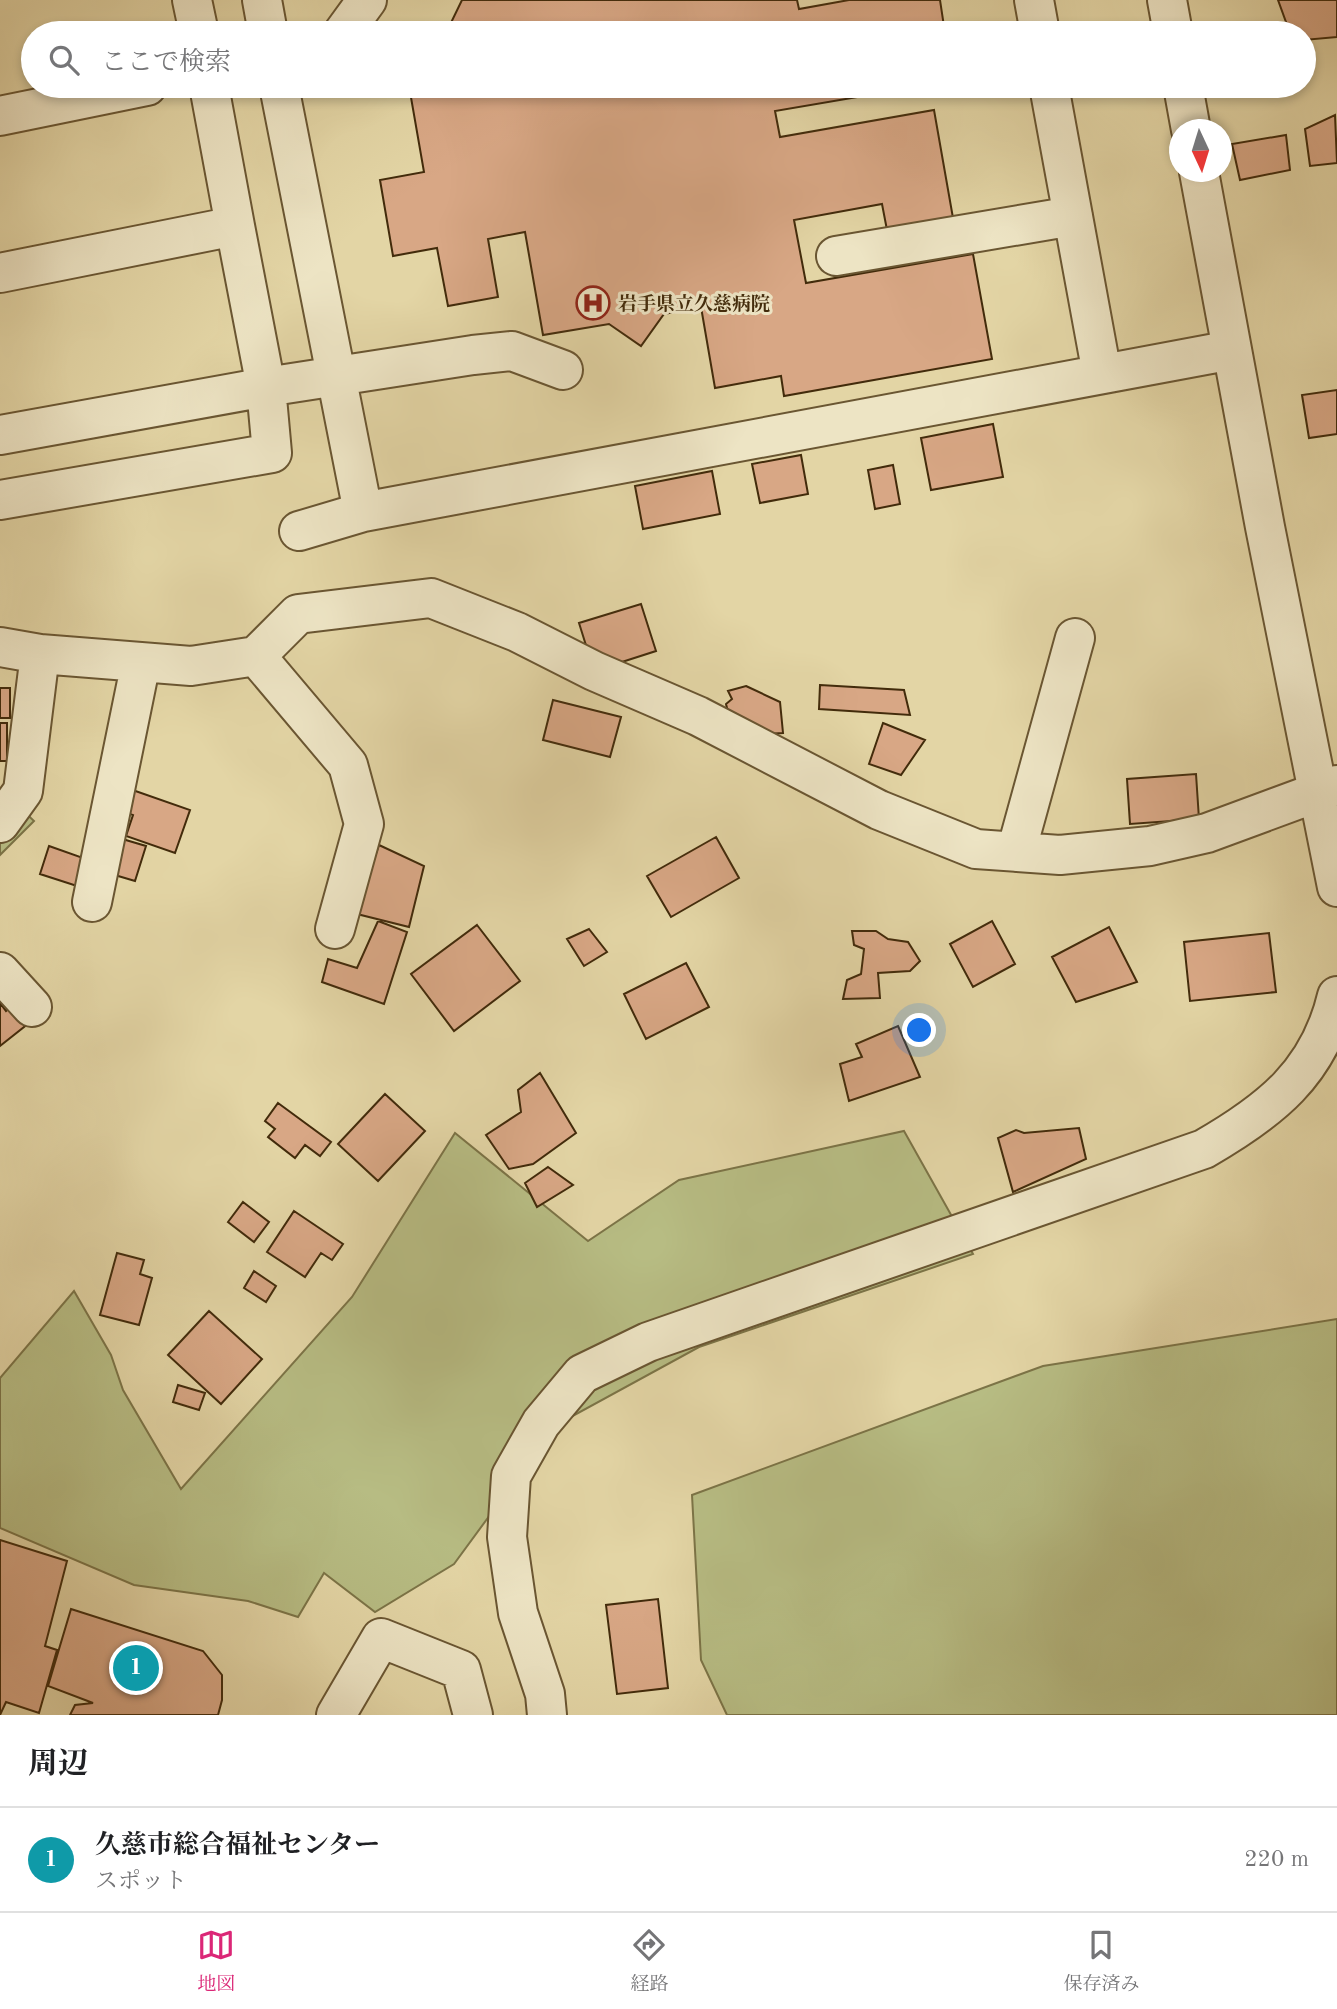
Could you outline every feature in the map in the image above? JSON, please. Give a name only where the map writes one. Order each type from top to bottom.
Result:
[{"type":"street","points":[[192,0],[196,21]]},
{"type":"street","points":[[262,0],[266,21]]},
{"type":"street","points":[[352,21],[367,0]]},
{"type":"street","points":[[1034,0],[1038,21]]},
{"type":"street","points":[[1167,0],[1171,21]]},
{"type":"street","points":[[0,116],[88,98]]},
{"type":"street","points":[[0,500],[272,453],[266,387],[211,98]]},
{"type":"street","points":[[281,98],[363,512]]},
{"type":"street","points":[[1051,98],[1102,374]]},
{"type":"street","points":[[1185,98],[1189,119]]},
{"type":"street","points":[[1201,182],[1232,350],[1327,789],[1337,887]]},
{"type":"street","points":[[836,256],[1073,216]]},
{"type":"street","points":[[0,272],[235,226]]},
{"type":"street","points":[[299,531],[363,512],[1232,350]]},
{"type":"street","points":[[0,435],[338,375],[512,351],[562,370]]},
{"type":"street","points":[[0,647],[40,654],[191,666],[256,656],[298,614],[430,598],[474,613],[594,671],[698,716],[879,810],[976,849],[1059,855],[1150,846],[1208,833],[1327,789]]},
{"type":"street","points":[[1016,852],[1075,638]]},
{"type":"street","points":[[0,823],[23,791],[40,654]]},
{"type":"street","points":[[256,656],[348,765],[363,824],[335,929]]},
{"type":"street","points":[[92,902],[141,662]]},
{"type":"street","points":[[0,972],[32,1007]]},
{"type":"street","points":[[547,1715],[545,1693],[518,1613],[507,1537],[511,1476],[541,1423],[582,1374],[648,1342],[1204,1149],[1252,1121],[1302,1072],[1329,1031],[1337,996]]},
{"type":"street","points":[[336,1715],[381,1638],[461,1670],[472,1715]]},
{"type":"green space","points":[[0,789],[34,821],[0,855]]},
{"type":"green space","points":[[904,1131],[973,1254],[699,1347],[556,1425],[454,1564],[375,1612],[324,1573],[298,1617],[248,1601],[134,1585],[0,1528],[0,1378],[74,1291],[111,1355],[123,1390],[181,1489],[352,1297],[455,1133],[588,1241],[679,1180]]},
{"type":"green space","points":[[1337,1319],[1337,1715],[727,1715],[701,1660],[692,1495],[1043,1366]]},
{"type":"building","points":[[462,0],[797,0],[799,9],[849,0],[940,0],[943,21],[452,21]]},
{"type":"building","points":[[1278,0],[1337,0],[1337,37],[1316,39],[1316,21],[1286,21]]},
{"type":"building","points":[[411,98],[851,98],[775,111],[780,137],[934,110],[953,218],[887,230],[882,204],[794,220],[806,283],[973,254],[992,359],[784,396],[781,376],[715,388],[701,307],[664,314],[641,346],[609,324],[543,335],[525,232],[488,239],[498,297],[448,306],[437,248],[393,256],[380,180],[424,172]]},
{"type":"building","points":[[1335,115],[1337,163],[1310,166],[1305,129]]},
{"type":"building","points":[[1286,135],[1290,170],[1240,180],[1232,144]]},
{"type":"building","points":[[1337,390],[1337,434],[1309,438],[1302,395]]},
{"type":"building","points":[[993,424],[1003,477],[931,490],[921,438]]},
{"type":"building","points":[[801,455],[808,494],[760,503],[752,464]]},
{"type":"building","points":[[893,465],[900,504],[875,509],[868,470]]},
{"type":"building","points":[[712,471],[720,514],[643,529],[635,486]]},
{"type":"building","points":[[641,604],[656,651],[594,671],[579,623]]},
{"type":"building","points":[[820,685],[904,690],[910,715],[819,709]]},
{"type":"building","points":[[746,686],[780,702],[783,733],[748,735],[732,727],[726,704],[732,699],[728,691]]},
{"type":"building","points":[[0,688],[10,688],[10,718],[0,718]]},
{"type":"building","points":[[553,700],[621,717],[610,757],[543,740]]},
{"type":"building","points":[[0,723],[7,723],[7,761],[0,761]]},
{"type":"building","points":[[883,723],[925,740],[901,775],[869,764]]},
{"type":"building","points":[[1196,774],[1199,819],[1130,824],[1127,779]]},
{"type":"building","points":[[124,787],[190,810],[175,853],[126,836],[133,815],[116,809]]},
{"type":"building","points":[[716,837],[739,878],[671,917],[647,876]]},
{"type":"building","points":[[119,838],[146,846],[135,881],[108,873]]},
{"type":"building","points":[[379,845],[424,866],[409,927],[357,914],[364,898],[356,891],[369,874]]},
{"type":"building","points":[[49,846],[86,859],[77,886],[40,874]]},
{"type":"building","points":[[378,921],[407,932],[384,1004],[322,982],[328,959],[357,968]]},
{"type":"building","points":[[992,921],[1015,964],[973,987],[950,944]]},
{"type":"building","points":[[477,925],[520,981],[454,1031],[411,974]]},
{"type":"building","points":[[1109,927],[1137,982],[1076,1002],[1052,957]]},
{"type":"building","points":[[589,929],[607,952],[584,966],[567,939]]},
{"type":"building","points":[[852,931],[876,931],[888,939],[908,942],[920,961],[910,971],[878,973],[880,998],[843,999],[847,980],[861,974],[864,949],[854,945]]},
{"type":"building","points":[[1269,933],[1276,992],[1190,1001],[1184,942]]},
{"type":"building","points":[[686,963],[709,1007],[646,1039],[624,994]]},
{"type":"building","points":[[0,1003],[6,1011],[14,1004],[29,1023],[0,1046]]},
{"type":"building","points":[[898,1026],[920,1077],[849,1101],[840,1064],[862,1057],[856,1044]]},
{"type":"building","points":[[540,1073],[576,1133],[533,1164],[509,1169],[486,1135],[521,1112],[518,1090]]},
{"type":"building","points":[[385,1094],[425,1131],[378,1181],[338,1144]]},
{"type":"building","points":[[278,1103],[331,1142],[320,1156],[305,1145],[295,1158],[268,1137],[275,1129],[265,1121]]},
{"type":"building","points":[[1079,1128],[1086,1159],[1013,1192],[998,1138],[1016,1130],[1024,1133]]},
{"type":"building","points":[[548,1167],[573,1185],[537,1207],[525,1183]]},
{"type":"building","points":[[243,1202],[269,1222],[254,1242],[228,1222]]},
{"type":"building","points":[[294,1211],[343,1244],[332,1260],[321,1253],[305,1277],[267,1252]]},
{"type":"building","points":[[117,1253],[144,1260],[140,1274],[152,1278],[139,1325],[100,1315]]},
{"type":"building","points":[[254,1271],[276,1286],[266,1302],[244,1288]]},
{"type":"building","points":[[209,1311],[262,1359],[221,1404],[168,1355]]},
{"type":"building","points":[[178,1385],[205,1393],[199,1410],[173,1402]]},
{"type":"building","points":[[0,1540],[67,1561],[45,1646],[57,1650],[39,1713],[6,1702],[0,1715]]},
{"type":"building","points":[[658,1599],[668,1688],[617,1694],[606,1605]]},
{"type":"building","points":[[71,1609],[203,1651],[222,1675],[222,1700],[218,1715],[70,1715],[75,1705],[93,1703],[48,1686]]},
{"type":"place","name":"岩手県立久慈病院","points":[[593,303]]},
{"type":"place","name":"久慈市総合福祉センター","points":[[136,1668]]}]
